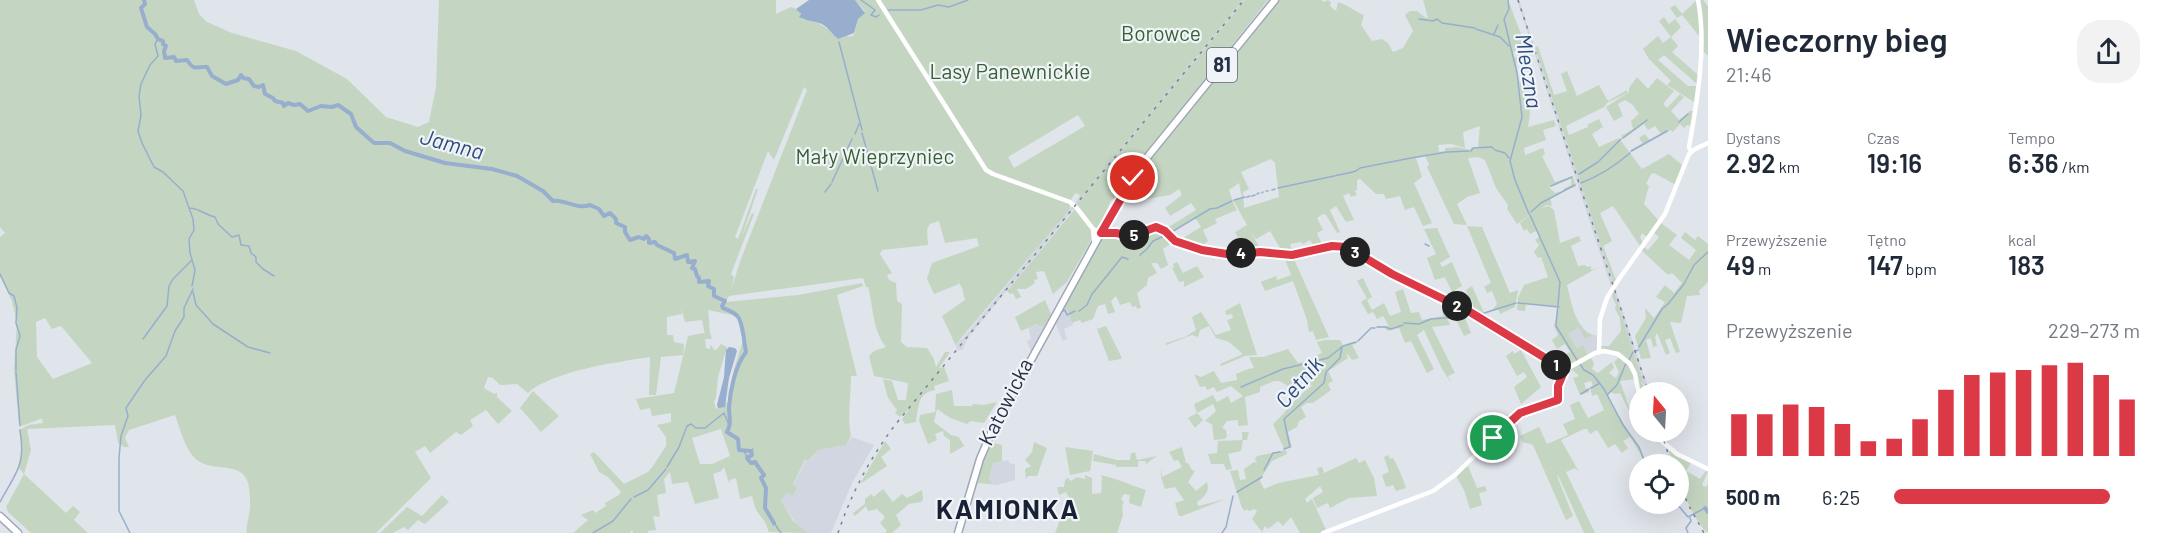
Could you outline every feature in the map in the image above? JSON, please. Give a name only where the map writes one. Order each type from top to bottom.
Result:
[{"type":"main road","name":"81","points":[[1073,279],[1097,231],[1138,166],[1273,0]]},
{"type":"main road","name":"81","points":[[1073,279],[1097,231]]},
{"type":"main road","name":"Katowicka","points":[[957,533],[985,445],[1073,279]]},
{"type":"main road","points":[[0,516],[18,533]]},
{"type":"street","points":[[878,0],[986,170],[1070,201],[1097,231],[1132,236],[1156,227],[1165,231],[1175,241],[1205,251],[1233,255],[1260,252],[1299,254],[1332,246],[1347,247],[1389,273],[1508,333],[1554,363],[1563,374]]},
{"type":"street","points":[[1691,152],[1689,147],[1695,110],[1702,24],[1698,0]]},
{"type":"street","points":[[1599,351],[1601,315],[1611,290],[1662,219],[1691,152],[1708,144]]},
{"type":"street","points":[[1323,533],[1422,496],[1441,485],[1455,475],[1519,414],[1558,400],[1558,386],[1563,374],[1573,364],[1599,351],[1612,352],[1622,357],[1630,364],[1637,382]]},
{"type":"street","points":[[1663,442],[1677,454],[1708,469]]},
{"type":"shaded area","points":[[1245,0],[967,339],[963,349],[958,351],[955,344],[963,338]]},
{"type":"shaded area","points":[[1517,0],[1519,0],[1646,382],[1642,382]]},
{"type":"shaded area","points":[[1063,308],[1067,309],[1073,325],[1064,329],[1067,339],[1063,341],[1054,320],[1031,352],[1027,341],[1031,339],[1028,327],[1040,324],[1043,327],[1049,316],[1056,318]]},
{"type":"shaded area","points":[[1581,325],[1585,332],[1598,336],[1598,350],[1588,355],[1584,348],[1579,351],[1568,334]]},
{"type":"shaded area","points":[[852,437],[874,445],[852,483],[831,533],[808,533],[798,527],[781,500],[787,493],[793,496],[797,488],[793,485],[806,460],[810,460],[818,450],[846,445]]},
{"type":"shaded area","points":[[1009,460],[1009,463],[1015,464],[1015,480],[997,485],[988,484],[993,463]]},
{"type":"green space","points":[[0,0],[194,0],[199,14],[207,22],[232,33],[296,51],[347,79],[386,117],[418,127],[429,122],[436,87],[439,0],[776,0],[776,14],[791,7],[799,10],[802,19],[818,23],[831,31],[837,39],[846,35],[850,37],[854,35],[858,19],[865,11],[855,0],[1243,0],[1077,202],[1080,195],[1076,193],[1074,195],[1070,202],[1070,209],[957,343],[955,344],[942,316],[965,300],[962,288],[957,279],[959,284],[934,294],[927,279],[932,263],[979,246],[977,238],[945,243],[939,221],[930,224],[927,229],[928,245],[882,250],[880,254],[892,273],[887,275],[889,280],[896,283],[897,301],[902,304],[901,342],[907,347],[927,348],[936,367],[945,352],[950,352],[939,368],[944,367],[949,381],[934,386],[935,390],[922,397],[916,422],[905,424],[902,419],[910,408],[900,417],[895,413],[897,410],[888,398],[883,379],[892,381],[898,400],[906,400],[908,383],[874,376],[869,356],[874,351],[886,347],[878,333],[868,287],[863,278],[729,296],[726,302],[798,295],[862,283],[863,286],[837,295],[857,376],[851,376],[849,414],[851,436],[846,445],[818,450],[809,460],[805,460],[793,484],[797,488],[793,496],[787,493],[781,500],[793,521],[808,533],[769,532],[756,510],[752,496],[740,499],[736,478],[730,480],[729,483],[724,467],[713,474],[719,498],[695,504],[688,482],[672,484],[670,472],[664,479],[666,493],[657,495],[660,517],[653,516],[656,530],[648,531],[648,533],[633,533],[632,529],[630,533],[573,533],[588,520],[581,515],[593,510],[595,513],[621,492],[608,477],[599,472],[590,454],[594,452],[624,484],[648,472],[666,446],[666,437],[657,425],[671,422],[671,413],[652,416],[650,408],[640,410],[636,399],[674,393],[688,336],[704,333],[705,335],[702,320],[685,322],[681,308],[682,314],[667,317],[667,335],[673,335],[674,342],[684,344],[683,355],[661,357],[656,395],[649,395],[650,357],[568,373],[539,385],[528,393],[517,384],[500,385],[493,378],[488,377],[484,388],[494,394],[497,393],[497,397],[512,411],[498,424],[486,410],[470,420],[473,426],[461,435],[456,432],[430,453],[425,446],[415,452],[431,478],[376,533],[247,533],[250,499],[245,476],[233,469],[210,466],[197,460],[186,445],[175,415],[129,430],[125,438],[129,447],[118,443],[115,425],[27,429],[31,450],[24,474],[18,467],[22,450],[19,430],[29,425],[43,423],[40,419],[19,427],[14,369],[17,324],[12,301],[0,276],[0,237],[5,233],[0,227]],"holes":[[[804,87],[807,90],[731,290],[734,277],[731,274],[754,214],[752,213],[741,239],[758,189],[756,189],[738,239],[735,237],[768,151],[774,160]],[[1078,115],[1085,126],[1014,168],[1008,157]],[[708,310],[737,316],[744,337],[734,369],[729,400],[716,409],[714,401],[718,377],[727,347],[721,344],[716,350],[712,345],[710,349],[706,348],[705,339],[712,339]],[[45,318],[52,329],[61,326],[92,363],[53,379],[37,357],[36,322]],[[721,429],[730,456],[712,464],[700,464],[692,438]]]},
{"type":"green space","points":[[1245,0],[1268,0],[1137,165],[1115,198],[1111,200],[1098,229],[1095,228],[1076,205]]},
{"type":"green space","points":[[1278,0],[1321,0],[1324,2],[1328,0],[1331,2],[1330,6],[1336,11],[1338,2],[1345,5],[1364,15],[1361,25],[1372,41],[1382,39],[1388,43],[1393,52],[1403,48],[1413,31],[1405,15],[1410,11],[1417,11],[1428,18],[1423,0],[1508,0],[1526,47],[1513,52],[1515,58],[1530,52],[1532,56],[1516,63],[1519,81],[1529,85],[1528,127],[1554,120],[1556,126],[1543,130],[1546,140],[1524,148],[1525,155],[1543,148],[1545,154],[1542,156],[1555,182],[1573,176],[1576,186],[1564,191],[1563,189],[1571,185],[1571,178],[1549,187],[1555,193],[1559,193],[1550,197],[1552,206],[1547,205],[1542,208],[1549,206],[1554,210],[1560,243],[1579,236],[1581,241],[1571,246],[1578,266],[1591,266],[1591,270],[1597,268],[1567,285],[1572,306],[1581,326],[1592,335],[1585,339],[1579,327],[1568,334],[1577,348],[1583,345],[1588,355],[1572,363],[1569,358],[1565,360],[1563,356],[1570,352],[1565,344],[1557,349],[1552,340],[1558,335],[1554,326],[1558,307],[1526,304],[1525,311],[1517,310],[1518,298],[1524,285],[1548,277],[1541,257],[1538,258],[1534,252],[1539,245],[1535,240],[1539,237],[1536,231],[1530,234],[1527,229],[1524,231],[1520,223],[1536,211],[1517,224],[1496,188],[1485,160],[1478,157],[1468,158],[1480,193],[1467,197],[1457,204],[1467,225],[1454,224],[1427,167],[1429,164],[1425,156],[1416,158],[1422,177],[1414,183],[1432,223],[1423,226],[1414,207],[1405,210],[1400,196],[1386,199],[1384,194],[1376,194],[1360,179],[1357,180],[1355,191],[1357,195],[1351,197],[1349,193],[1343,196],[1354,220],[1346,222],[1336,206],[1330,210],[1340,232],[1337,233],[1326,215],[1323,214],[1317,218],[1323,230],[1317,233],[1323,247],[1316,249],[1310,240],[1303,244],[1301,242],[1290,244],[1293,252],[1283,253],[1270,231],[1256,239],[1250,231],[1262,251],[1246,252],[1235,232],[1247,225],[1233,200],[1242,198],[1239,183],[1229,190],[1234,205],[1237,210],[1215,219],[1217,223],[1203,230],[1208,241],[1204,244],[1208,251],[1178,241],[1201,227],[1196,219],[1190,220],[1170,233],[1167,228],[1196,210],[1191,203],[1170,216],[1165,208],[1182,195],[1179,189],[1170,195],[1136,201],[1145,190],[1145,186],[1135,178]],"holes":[[[1480,126],[1478,147],[1470,150],[1457,147],[1445,148],[1445,151],[1439,152],[1438,145],[1451,144],[1465,148],[1463,132]],[[1271,159],[1275,163],[1279,197],[1244,208],[1243,192],[1249,189],[1241,172]]]},
{"type":"green space","points":[[1697,0],[1703,0],[1708,6],[1708,56],[1702,50],[1700,37],[1682,15],[1677,18],[1670,8],[1675,5],[1682,14]]},
{"type":"green space","points":[[1664,17],[1669,24],[1675,19],[1681,27],[1671,37],[1659,21]]},
{"type":"green space","points":[[1658,36],[1663,43],[1671,37],[1678,46],[1672,52],[1698,75],[1697,84],[1664,55],[1658,60],[1688,86],[1696,86],[1694,102],[1667,85],[1671,81],[1649,59],[1643,49]]},
{"type":"green space","points":[[1538,46],[1554,95],[1567,91],[1561,74],[1567,71],[1577,96],[1599,85],[1608,101],[1627,90],[1627,93],[1607,103],[1604,107],[1566,126],[1569,135],[1588,127],[1587,125],[1599,119],[1603,127],[1592,134],[1599,147],[1619,138],[1642,169],[1669,154],[1682,165],[1676,185],[1654,173],[1651,174],[1646,184],[1649,186],[1644,204],[1659,221],[1647,237],[1642,233],[1640,237],[1643,243],[1640,246],[1613,206],[1600,213],[1612,241],[1603,246],[1616,280],[1614,285],[1535,47]]},
{"type":"green space","points":[[1637,77],[1648,89],[1657,78],[1674,91],[1663,104],[1667,108],[1680,94],[1684,97],[1671,111],[1679,120],[1690,111],[1694,111],[1691,126],[1687,125],[1684,128],[1680,124],[1673,132],[1671,130],[1632,152],[1643,144],[1639,138],[1645,134],[1650,141],[1661,134],[1655,126],[1648,130],[1644,124],[1623,139],[1621,136],[1633,129],[1631,121],[1639,114],[1633,105],[1625,100],[1618,104],[1623,116],[1614,121],[1606,107],[1629,92],[1629,88]]},
{"type":"green space","points":[[1075,209],[1092,229],[1093,237],[1067,282],[1053,294],[1044,271],[1036,272],[1038,279],[1026,289],[1017,289],[1021,297],[1016,299],[1013,293],[1010,294],[1007,291]]},
{"type":"green space","points":[[1661,223],[1677,235],[1669,245],[1689,260],[1696,250],[1681,238],[1685,232],[1695,240],[1698,236],[1708,244],[1708,282],[1699,291],[1700,295],[1687,296],[1681,323],[1670,322],[1680,352],[1676,353],[1670,338],[1665,340],[1670,353],[1666,355],[1657,333],[1655,337],[1657,346],[1653,347],[1651,338],[1646,340],[1651,358],[1641,359],[1635,336],[1646,318],[1645,308],[1654,318],[1665,302],[1656,297],[1665,285],[1674,293],[1682,283],[1672,273],[1668,275],[1641,250],[1643,247],[1648,250],[1659,237],[1654,233]]},
{"type":"green space","points":[[1467,226],[1482,227],[1510,293],[1518,290],[1515,307],[1500,314],[1498,309],[1478,316],[1475,314],[1472,300],[1470,301],[1466,290],[1472,286],[1484,313],[1493,309],[1497,304],[1492,291],[1487,293],[1484,287],[1491,283]]},
{"type":"green space","points":[[1437,228],[1450,257],[1440,263],[1442,267],[1452,262],[1462,286],[1452,292],[1445,277],[1435,280],[1427,258],[1436,254],[1424,229]]},
{"type":"green space","points":[[1155,229],[1163,231],[1173,242],[1163,249],[1168,265],[1161,269],[1157,263],[1151,263],[1157,273],[1148,278],[1147,285],[1137,293],[1141,308],[1132,307],[1130,302],[1120,305],[1116,296],[1111,301],[1115,312],[1108,314],[1105,304],[1098,306],[1093,319],[1082,323],[1080,320],[1072,323],[1067,309],[1063,308],[1097,244],[1109,233],[1132,237],[1134,242],[1137,241],[1136,238]]},
{"type":"green space","points":[[1292,255],[1329,337],[1316,340],[1313,331],[1309,332],[1293,281],[1265,291],[1261,282],[1276,276],[1277,280],[1291,275],[1284,257]]},
{"type":"green space","points":[[1177,262],[1183,273],[1197,266],[1204,277],[1184,287],[1184,281],[1179,282],[1172,268]]},
{"type":"green space","points":[[1363,278],[1372,297],[1367,300],[1372,310],[1384,303],[1390,316],[1401,312],[1395,292],[1403,289],[1411,313],[1419,312],[1422,320],[1443,316],[1442,310],[1448,307],[1448,303],[1462,310],[1462,316],[1474,316],[1465,318],[1471,333],[1464,336],[1455,318],[1447,318],[1450,325],[1432,327],[1455,373],[1448,376],[1452,384],[1442,369],[1424,330],[1417,335],[1434,369],[1427,373],[1411,341],[1405,343],[1399,328],[1388,331],[1384,327],[1377,328],[1376,326],[1389,326],[1383,316],[1377,319],[1373,312],[1368,314],[1361,302],[1367,298],[1357,281]]},
{"type":"green space","points":[[1613,289],[1643,382],[1638,382],[1630,362],[1625,357],[1619,353],[1601,349],[1601,346],[1609,346],[1621,331],[1620,318],[1611,294]]},
{"type":"green space","points":[[1045,300],[1051,314],[1043,327],[1037,324],[1021,331],[1015,317]]},
{"type":"green space","points":[[1240,303],[1257,355],[1245,356],[1221,366],[1220,364],[1243,354],[1229,342],[1216,338],[1209,326],[1200,330],[1198,337],[1192,335],[1166,345],[1196,330],[1192,317],[1201,312],[1216,335],[1231,330],[1227,320],[1233,318],[1232,314],[1226,315],[1225,311]]},
{"type":"green space","points":[[1106,326],[1121,359],[1109,361],[1097,329]]},
{"type":"green space","points":[[1340,340],[1343,346],[1356,341],[1357,343],[1352,345],[1359,358],[1352,360],[1346,352],[1348,358],[1328,371],[1333,381],[1328,384],[1331,390],[1313,403],[1307,403],[1301,407],[1306,417],[1299,421],[1297,427],[1288,432],[1292,447],[1284,449],[1273,424],[1312,386],[1304,380],[1288,386],[1280,381],[1274,381],[1260,387],[1260,392],[1245,397],[1248,425],[1238,426],[1238,420],[1227,421],[1222,428],[1226,430],[1225,439],[1214,440],[1212,424],[1205,421],[1216,411],[1213,404],[1197,413],[1194,404],[1213,395],[1217,402],[1228,396],[1231,403],[1243,396],[1231,386],[1217,392],[1214,387],[1207,390],[1205,386],[1200,387],[1194,374],[1201,377],[1214,371],[1221,383],[1237,380],[1236,374],[1254,368],[1249,357],[1263,357],[1288,349],[1298,363],[1316,358],[1315,356],[1322,353],[1317,342]]},
{"type":"green space","points":[[1521,350],[1541,387],[1521,404],[1514,387],[1527,377],[1524,372],[1517,376],[1506,356],[1513,351],[1514,354]]},
{"type":"green space","points":[[1597,354],[1591,358],[1594,363],[1592,369],[1598,373],[1612,362],[1614,368],[1609,373],[1616,378],[1619,372],[1614,362],[1620,356],[1629,365],[1635,379],[1620,381],[1629,411],[1620,393],[1611,392],[1608,395],[1629,432],[1629,438],[1623,441],[1628,448],[1622,453],[1615,444],[1608,448],[1597,430],[1590,434],[1587,429],[1584,429],[1561,440],[1579,472],[1575,468],[1566,472],[1595,533],[1584,533],[1558,475],[1573,516],[1566,520],[1533,445],[1522,442],[1520,436],[1539,427],[1547,444],[1568,435],[1563,424],[1575,419],[1570,405],[1579,401],[1588,418],[1604,410],[1597,394],[1592,396],[1591,381],[1584,383],[1586,389],[1589,388],[1589,392],[1580,395],[1573,378],[1579,376],[1570,368]]},
{"type":"green space","points":[[952,390],[954,406],[997,402],[984,423],[971,421],[967,424],[950,418],[937,409],[934,422],[951,435],[959,437],[964,446],[950,454],[950,440],[944,436],[943,431],[935,434],[937,440],[928,444],[919,421],[920,415],[935,412],[936,394]]},
{"type":"green space","points":[[533,391],[559,416],[541,432],[520,408]]},
{"type":"green space","points":[[1197,413],[1203,420],[1195,428],[1188,418]]},
{"type":"green space","points":[[1242,432],[1249,432],[1247,440],[1243,440],[1241,451],[1228,454],[1232,469],[1226,470],[1224,464],[1211,464],[1208,454],[1217,453],[1218,441],[1242,440]]},
{"type":"green space","points":[[885,441],[891,449],[881,457],[887,466],[860,484]]},
{"type":"green space","points":[[990,442],[1002,445],[1002,461],[993,463],[989,479],[992,484],[975,483]]},
{"type":"green space","points":[[1034,442],[1047,448],[1037,476],[1028,476],[1026,479],[1025,469],[1031,466],[1025,460],[1032,452]]},
{"type":"green space","points":[[1065,447],[1093,451],[1090,471],[1070,475]]},
{"type":"green space","points":[[1182,447],[1186,463],[1195,471],[1188,482],[1196,491],[1207,482],[1208,485],[1204,496],[1197,502],[1198,506],[1226,499],[1179,516],[1175,503],[1184,500],[1175,487],[1165,489],[1161,477],[1161,467],[1162,477],[1182,467],[1178,460],[1174,461],[1169,452]]},
{"type":"green space","points":[[1286,450],[1287,454],[1272,461],[1261,478],[1264,489],[1278,483],[1319,475],[1317,468],[1322,467],[1324,473],[1356,458],[1359,463],[1365,460],[1374,478],[1377,496],[1349,498],[1330,508],[1328,503],[1317,508],[1313,498],[1323,492],[1320,486],[1305,499],[1307,503],[1312,499],[1326,530],[1321,533],[1300,533],[1291,517],[1283,526],[1278,521],[1268,529],[1265,526],[1262,532],[1252,519],[1257,511],[1247,509],[1245,511],[1242,508],[1230,471],[1238,470],[1240,480],[1246,479],[1244,469],[1254,462],[1257,463],[1255,459],[1257,456]]},
{"type":"green space","points":[[1135,452],[1137,460],[1157,456],[1146,464],[1145,461],[1138,461],[1138,467],[1116,467],[1116,465],[1093,461],[1094,454],[1117,460],[1130,460],[1131,453]]},
{"type":"green space","points":[[1388,455],[1390,459],[1393,458],[1406,488],[1396,491],[1393,485],[1386,487],[1382,475],[1389,472],[1384,457]]},
{"type":"green space","points":[[1473,460],[1468,466],[1477,488],[1485,486],[1487,491],[1479,493],[1482,505],[1470,509],[1464,490],[1456,476]]},
{"type":"green space","points":[[1708,471],[1702,485],[1706,487],[1708,484],[1708,533],[1695,517],[1689,504],[1689,473],[1700,479]]},
{"type":"green space","points":[[24,474],[66,513],[73,506],[80,512],[74,520],[88,533],[31,533],[8,512],[6,507]]},
{"type":"green space","points":[[1085,475],[1092,478],[1092,494],[1101,493],[1102,477],[1100,475],[1146,490],[1141,507],[1129,503],[1130,495],[1124,494],[1121,499],[1124,502],[1123,515],[1117,533],[1055,533],[1061,518],[1069,510],[1071,501],[1066,492],[1059,495],[1057,487],[1064,487],[1065,480],[1068,478],[1071,481],[1077,477],[1085,479]]},
{"type":"green space","points":[[883,489],[893,502],[902,494],[907,498],[922,490],[921,502],[909,504],[896,515],[901,525],[892,533],[885,533],[887,531],[880,523],[885,517],[877,509],[868,511],[866,506],[855,516],[853,513],[865,504],[865,499],[871,494],[874,497]]},
{"type":"green space","points":[[442,495],[449,502],[425,524],[418,520],[408,530],[404,527],[393,533],[380,533],[407,507],[422,516]]},
{"type":"water","points":[[809,0],[855,0],[865,13],[858,19],[854,33],[838,39],[822,24],[799,17],[801,14],[796,9]]},
{"type":"water","points":[[729,347],[737,351],[729,378],[725,407],[718,408],[726,350]]},
{"type":"waterway","name":"Jamna","points":[[144,0],[145,4],[141,8],[147,27],[166,46],[165,58],[174,57],[176,61],[187,60],[194,67],[207,67],[212,76],[226,84],[238,80],[241,75],[249,79],[254,86],[263,85],[265,94],[283,103],[284,106],[288,103],[300,104],[308,111],[321,106],[338,105],[351,114],[356,127],[374,143],[390,143],[405,151],[445,163],[492,169],[517,176],[543,191],[553,201],[580,206],[590,205],[599,209],[604,216],[610,213],[616,219],[616,223],[625,227],[630,240],[639,237],[644,239],[646,236],[649,243],[655,242],[674,253],[675,259],[687,255],[688,262],[695,261],[692,268],[695,269],[699,282],[709,281],[708,286],[714,289],[714,296],[725,301],[723,308],[739,318],[744,338]]},
{"type":"waterway","points":[[861,0],[875,10],[871,15],[876,17],[879,15]]},
{"type":"waterway","points":[[888,10],[921,10],[938,5],[949,7],[968,0]]},
{"type":"waterway","name":"Mleczna","points":[[1508,0],[1509,9],[1504,19],[1517,73],[1522,117],[1510,161],[1529,214]]},
{"type":"waterway","points":[[1419,19],[1433,21],[1437,19],[1442,23],[1475,28]]},
{"type":"waterway","points":[[1494,34],[1498,25]]},
{"type":"waterway","points":[[1476,29],[1500,37],[1509,46]]},
{"type":"waterway","points":[[158,39],[155,44],[158,56],[150,65],[141,84],[139,96],[141,115],[138,131],[154,167],[163,172],[183,191],[193,219],[194,230],[189,239],[195,270],[192,286]]},
{"type":"waterway","points":[[839,42],[862,130]]},
{"type":"waterway","points":[[1679,122],[1688,114]]},
{"type":"waterway","points":[[1623,138],[1647,120]]},
{"type":"waterway","points":[[855,134],[859,124]]},
{"type":"waterway","points":[[1631,151],[1667,131]]},
{"type":"waterway","points":[[862,133],[878,191]]},
{"type":"waterway","points":[[832,182],[852,139]]},
{"type":"waterway","points":[[1599,161],[1621,139]]},
{"type":"waterway","points":[[1471,151],[1473,148],[1492,147],[1494,149]]},
{"type":"waterway","points":[[1495,150],[1505,153],[1509,158]]},
{"type":"waterway","points":[[1417,157],[1469,151]]},
{"type":"waterway","points":[[1581,183],[1607,170],[1630,153]]},
{"type":"waterway","points":[[1349,173],[1360,168],[1416,157]]},
{"type":"waterway","points":[[1579,174],[1598,162]]},
{"type":"waterway","points":[[1278,188],[1348,173]]},
{"type":"waterway","points":[[1551,186],[1572,177]]},
{"type":"waterway","points":[[825,192],[831,184]]},
{"type":"waterway","points":[[1531,212],[1541,203],[1575,185]]},
{"type":"waterway","points":[[1234,200],[1245,197]]},
{"type":"waterway","points":[[1170,233],[1210,209],[1232,201]]},
{"type":"waterway","points":[[189,208],[215,217],[218,224],[232,237],[239,235],[241,245],[249,246],[251,253],[256,257],[256,262],[274,276]]},
{"type":"waterway","name":"Mleczna","points":[[1530,215],[1560,282],[1556,326],[1577,360]]},
{"type":"waterway","points":[[1140,255],[1153,241],[1166,235]]},
{"type":"waterway","points":[[1425,244],[1429,246]]},
{"type":"waterway","points":[[1639,347],[1662,309],[1684,284],[1694,265],[1708,252]]},
{"type":"waterway","points":[[1093,293],[1122,257],[1128,259]]},
{"type":"waterway","points":[[143,339],[167,306],[169,286],[173,279],[191,261]]},
{"type":"waterway","points":[[0,274],[9,293],[14,296],[17,308],[16,323],[20,336],[16,350],[16,370]]},
{"type":"waterway","points":[[130,533],[119,511],[119,458],[121,436],[128,416],[126,408],[145,380],[166,356],[175,331],[184,317],[184,308],[193,289]]},
{"type":"waterway","points":[[193,292],[196,305],[213,324],[248,347],[270,353]]},
{"type":"waterway","points":[[1079,311],[1087,305],[1092,294]]},
{"type":"waterway","name":"Cetnik","points":[[1478,315],[1516,303]]},
{"type":"waterway","name":"Cetnik","points":[[1518,303],[1559,307]]},
{"type":"waterway","points":[[1063,311],[1065,310],[1067,315],[1075,311]]},
{"type":"waterway","name":"Cetnik","points":[[1404,323],[1419,324],[1431,319],[1473,316]]},
{"type":"waterway","name":"Cetnik","points":[[1377,327],[1391,329],[1403,325]]},
{"type":"waterway","name":"Cetnik","points":[[1358,341],[1371,328],[1375,328]]},
{"type":"waterway","name":"Jamna","points":[[744,340],[746,352],[736,371],[732,387],[729,408],[730,423],[727,432],[738,439],[739,450],[751,451],[752,455],[747,458],[751,463],[755,462],[764,475],[761,478],[766,488],[765,508],[774,523]]},
{"type":"waterway","points":[[1241,387],[1283,369],[1328,358],[1343,346],[1356,342]]},
{"type":"waterway","name":"Cetnik","points":[[1284,449],[1290,447],[1284,419],[1324,383],[1326,372],[1340,358],[1342,347]]},
{"type":"waterway","points":[[1629,360],[1633,352]]},
{"type":"waterway","points":[[1608,394],[1617,385],[1626,363]]},
{"type":"waterway","name":"Mleczna","points":[[1580,364],[1604,389],[1642,454]]},
{"type":"waterway","points":[[16,372],[20,425]]},
{"type":"waterway","points":[[1591,388],[1600,383]]},
{"type":"waterway","points":[[1581,394],[1589,389]]},
{"type":"waterway","points":[[667,467],[679,447],[687,426],[691,424],[696,428],[705,428],[724,413],[730,427]]},
{"type":"waterway","points":[[0,502],[21,461],[20,430]]},
{"type":"waterway","name":"Jamna","points":[[744,451],[747,457]]},
{"type":"waterway","name":"Cetnik","points":[[1264,470],[1273,453],[1280,452]]},
{"type":"waterway","points":[[634,497],[648,490],[666,469]]},
{"type":"waterway","name":"Cetnik","points":[[1237,492],[1262,477]]},
{"type":"waterway","name":"Cetnik","points":[[1222,533],[1226,527],[1233,496]]},
{"type":"waterway","points":[[593,533],[613,521],[631,499]]},
{"type":"waterway","name":"Mleczna","points":[[1685,514],[1688,517],[1705,508]]},
{"type":"waterway","name":"Mleczna","points":[[1705,508],[1708,512]]},
{"type":"waterway","points":[[1688,533],[1686,528],[1691,521],[1690,518]]},
{"type":"waterway","name":"Jamna","points":[[773,525],[774,523],[781,533]]},
{"type":"railway","points":[[838,533],[862,477],[877,450],[895,425],[1244,0]]},
{"type":"railway","points":[[1518,0],[1645,382]]},
{"type":"railway","points":[[1664,442],[1668,454]]},
{"type":"railway","points":[[1689,506],[1704,533]]},
{"type":"district","name":"KAMIONKA","points":[[1008,510]]},
{"type":"route","points":[[1133,178],[1101,233],[1120,233],[1132,236],[1156,227],[1161,228],[1175,241],[1202,250],[1233,255],[1260,252],[1292,255],[1332,246],[1347,247],[1392,274],[1508,333],[1555,364],[1563,374],[1558,386],[1558,400],[1520,413],[1493,438]]},
{"type":"park label","name":"Borowce","points":[[1161,34]]},
{"type":"park label","name":"Lasy Panewnickie","points":[[1010,72]]},
{"type":"park label","name":"Mały Wieprzyniec","points":[[875,157]]}]
